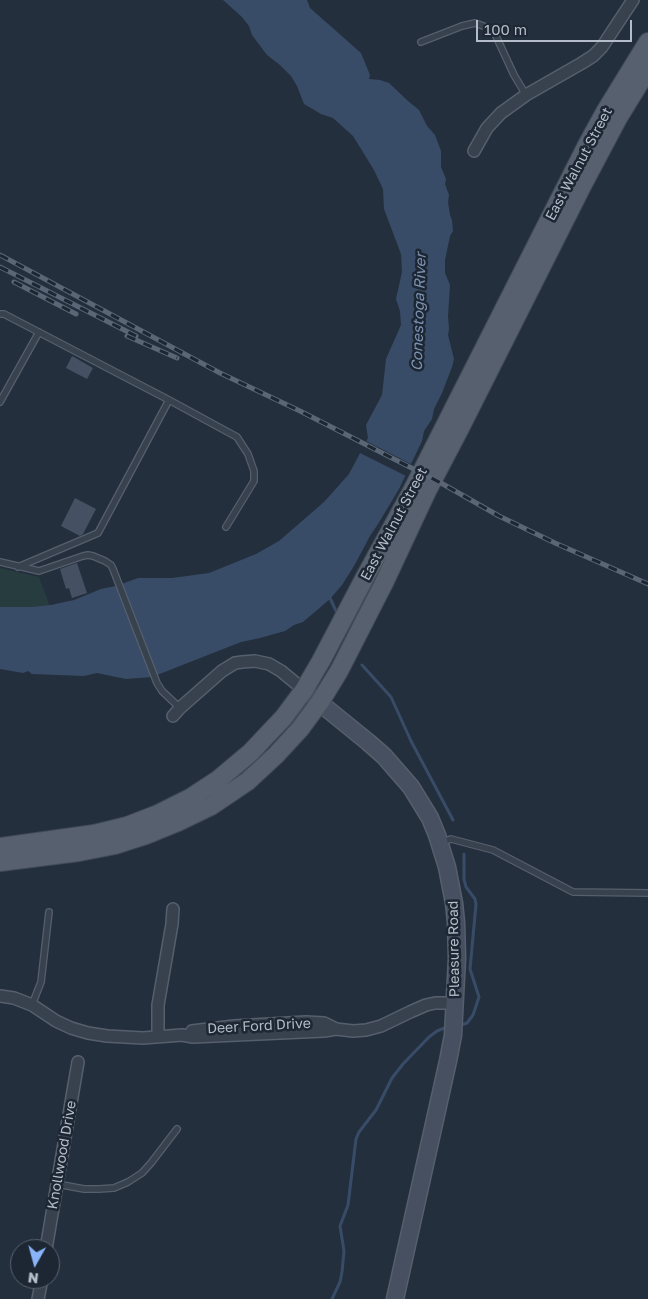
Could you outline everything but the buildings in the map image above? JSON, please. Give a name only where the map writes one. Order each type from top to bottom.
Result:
[{"type":"main road","name":"East Walnut Street","points":[[0,847],[111,831],[143,821],[174,807],[203,790],[250,753],[284,717],[304,690],[321,661],[412,491],[605,112],[648,42]]},
{"type":"main road","name":"East Walnut Street","points":[[0,862],[79,852],[115,845],[154,832],[196,814],[224,798],[264,768],[288,744],[320,702],[339,671],[384,583],[428,489],[587,177],[618,118],[648,69]]},
{"type":"street","points":[[474,152],[487,128],[501,114],[526,95],[593,56],[602,47],[633,0]]},
{"type":"street","name":"Pleasure Road","points":[[176,712],[222,671],[235,663],[256,661],[269,664],[281,671],[320,702],[368,742],[398,771],[411,787],[430,818],[440,842],[451,885],[456,922],[457,958],[453,1035],[395,1299]]},
{"type":"street","points":[[158,1037],[158,1005],[173,909]]},
{"type":"street","name":"Deer Ford Drive","points":[[0,996],[14,998],[32,1005],[56,1021],[71,1028],[88,1033],[126,1038],[182,1035],[202,1037],[324,1031],[336,1028],[354,1031],[366,1030],[381,1026],[426,1005],[455,1003]]},
{"type":"street","name":"Knollwood Drive","points":[[48,1239],[78,1062]]},
{"type":"lane","points":[[421,42],[475,23],[486,27],[495,34],[514,75],[526,95]]},
{"type":"lane","points":[[0,314],[4,314],[39,332],[237,437],[248,454],[254,471],[254,481],[226,527]]},
{"type":"lane","points":[[0,402],[39,332]]},
{"type":"lane","points":[[18,567],[98,533],[169,400]]},
{"type":"lane","points":[[0,562],[40,571],[83,556],[93,556],[111,565],[157,684],[176,712]]},
{"type":"lane","points":[[440,842],[451,839],[493,850],[574,892],[648,893]]},
{"type":"lane","points":[[32,1005],[41,982],[49,912]]},
{"type":"lane","points":[[57,1184],[84,1189],[99,1189],[114,1188],[128,1182],[142,1173],[151,1164],[177,1129]]},
{"type":"green space","points":[[0,568],[39,577],[62,639],[0,632]]},
{"type":"water","name":"Conestoga River","points":[[223,0],[307,0],[310,8],[361,53],[370,75],[369,79],[389,83],[419,110],[427,126],[435,135],[441,151],[441,167],[446,179],[445,184],[449,195],[448,202],[453,231],[450,236],[445,260],[445,273],[450,285],[448,335],[454,359],[452,367],[434,409],[432,419],[424,431],[422,441],[399,489],[342,585],[330,599],[303,622],[285,631],[241,642],[152,677],[126,679],[97,673],[84,676],[32,674],[28,671],[23,673],[0,669],[0,607],[51,605],[74,600],[101,589],[138,578],[172,578],[209,573],[256,554],[279,541],[324,502],[349,474],[368,438],[366,425],[382,395],[386,359],[401,325],[400,311],[396,299],[402,272],[401,254],[384,209],[383,189],[374,170],[353,136],[333,118],[321,114],[304,104],[291,76],[267,55],[252,35],[249,26],[242,17]]},
{"type":"pier","points":[[364,440],[413,465],[408,477],[358,452]]},
{"type":"waterway","points":[[329,596],[337,613]]},
{"type":"waterway","points":[[362,665],[391,697],[411,741],[453,820]]},
{"type":"waterway","points":[[461,1025],[467,1023],[473,1015],[479,997],[470,969],[476,904],[475,899],[466,887],[464,879],[464,854]]},
{"type":"waterway","points":[[332,1299],[340,1282],[342,1272],[344,1251],[340,1226],[348,1205],[356,1139],[359,1132],[376,1110],[392,1078],[403,1064],[429,1037],[447,1027]]},
{"type":"railway","points":[[0,255],[220,373],[300,411],[441,483],[499,516],[648,584]]},
{"type":"railway","points":[[0,267],[136,336]]},
{"type":"railway","points":[[14,282],[76,314]]},
{"type":"railway","points":[[127,336],[177,358]]}]
